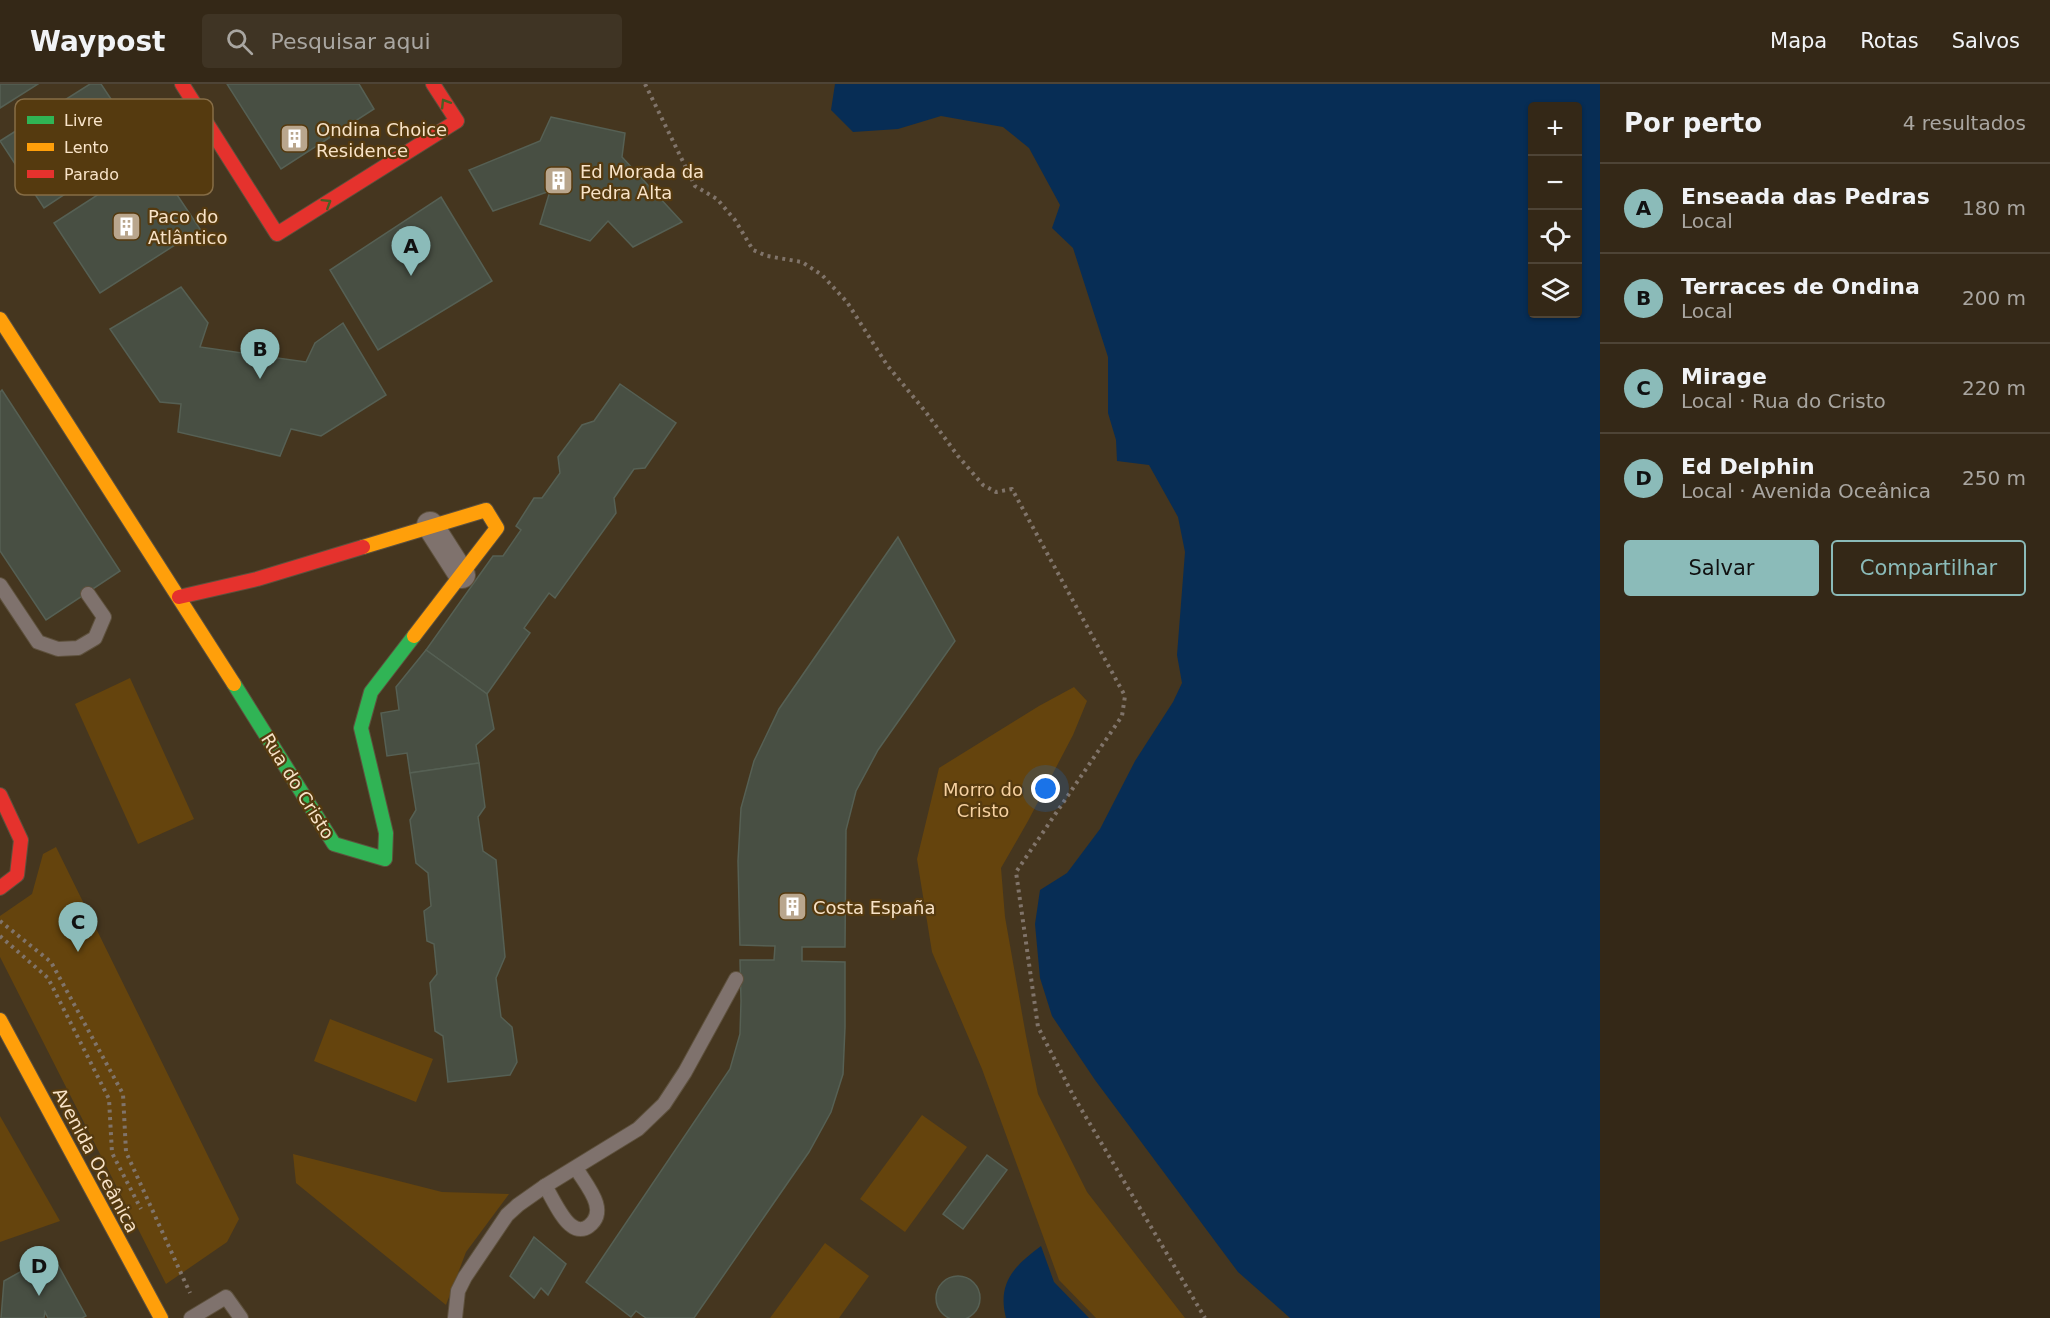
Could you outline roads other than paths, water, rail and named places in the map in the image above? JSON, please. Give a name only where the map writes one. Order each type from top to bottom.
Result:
[{"type":"street","points":[[182,84],[192,99]]},
{"type":"street","points":[[213,133],[277,234],[457,122],[433,84]]},
{"type":"street","name":"Rua do Cristo","points":[[0,319],[179,597],[334,844],[385,859],[386,833],[361,728],[371,693],[497,528],[486,510],[257,579],[179,597]]},
{"type":"street","points":[[430,525],[462,575]]},
{"type":"street","points":[[0,795],[21,840],[17,875],[0,888]]},
{"type":"street","name":"Avenida Oceânica","points":[[0,1020],[161,1318]]},
{"type":"lane","points":[[0,585],[38,642],[58,650],[78,648],[95,638],[104,617],[88,594]]},
{"type":"lane","points":[[455,1318],[458,1291],[507,1215],[545,1186],[638,1129],[664,1104],[686,1072],[736,979]]},
{"type":"lane","points":[[545,1186],[567,1222],[579,1229],[586,1228],[597,1216],[598,1208],[576,1168]]},
{"type":"lane","points":[[195,1316],[226,1297],[242,1318]]},
{"type":"water","points":[[835,84],[1600,84],[1600,1318],[1290,1318],[1238,1272],[1095,1080],[1052,1016],[1040,978],[1035,924],[1040,890],[1067,873],[1100,829],[1135,761],[1173,702],[1182,683],[1177,655],[1185,552],[1178,517],[1149,465],[1117,461],[1116,440],[1108,413],[1108,357],[1073,248],[1052,228],[1060,205],[1029,148],[1003,127],[941,116],[898,129],[853,132],[831,110]]},
{"type":"water","points":[[1041,1246],[1054,1282],[1089,1318],[1006,1318],[1004,1295],[1010,1276]]},
{"type":"place","name":"Ondina Choice Residence","points":[[295,139]]},
{"type":"place","name":"Ed Morada da Pedra Alta","points":[[559,181]]},
{"type":"place","name":"Paco do Atlântico","points":[[127,226]]},
{"type":"place","name":"Enseada das Pedras","points":[[411,276]]},
{"type":"place","name":"Terraces de Ondina","points":[[260,379]]},
{"type":"place","name":"Costa España","points":[[792,907]]},
{"type":"place","name":"Mirage","points":[[78,952]]},
{"type":"place","name":"Ed Delphin","points":[[39,1296]]},
{"type":"park label","name":"Morro do Cristo","points":[[983,799]]}]
